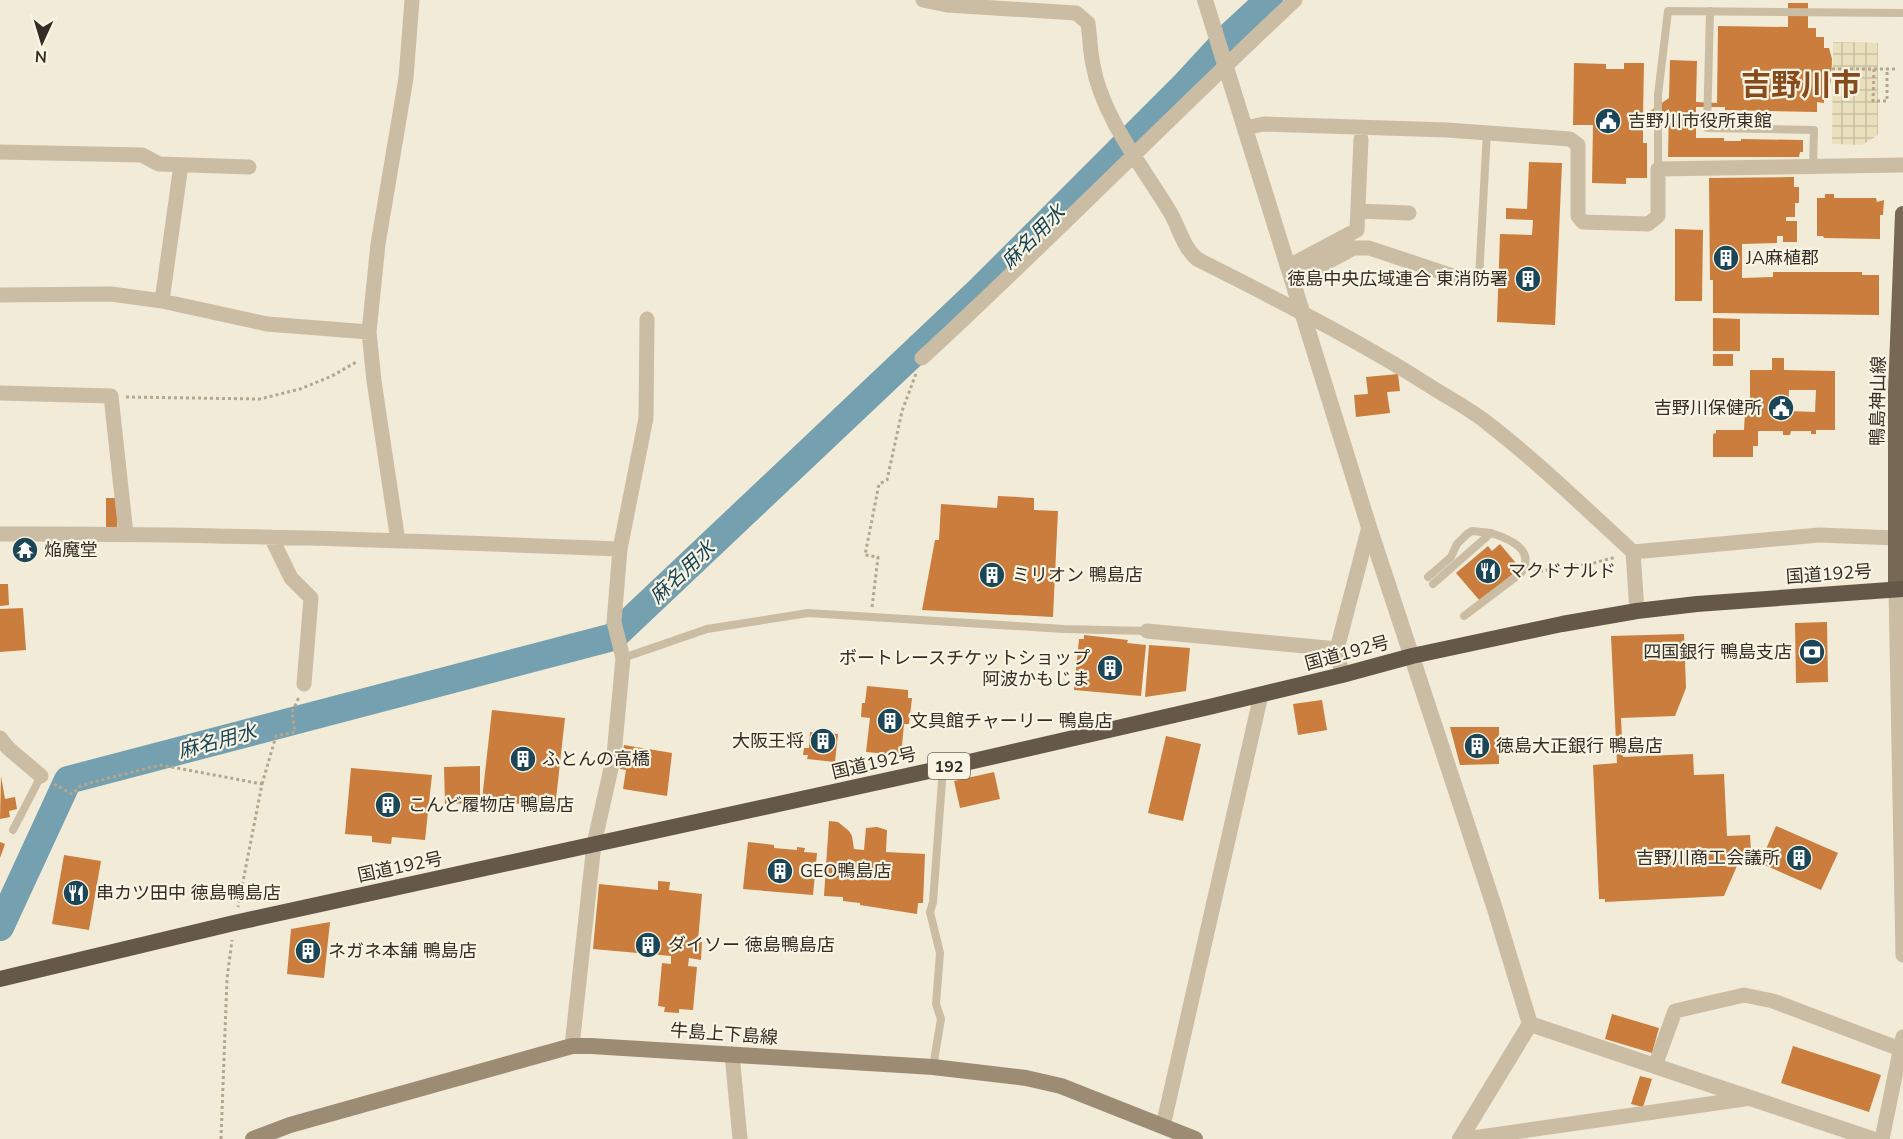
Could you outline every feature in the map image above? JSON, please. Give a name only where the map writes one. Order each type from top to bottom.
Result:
[{"type":"highway","name":"国道192号","points":[[0,979],[234,923],[943,768],[1261,695],[1412,656],[1551,627],[1637,611],[1731,601],[1900,589]]},
{"type":"main road","name":"鴨島神山線","points":[[1900,589],[1896,391],[1903,214]]},
{"type":"main road","name":"牛島上下島線","points":[[253,1139],[290,1125],[572,1046],[933,1067],[1026,1078],[1061,1086],[1195,1139]]},
{"type":"street","points":[[398,541],[370,355],[369,332],[378,244],[406,78],[412,0]]},
{"type":"street","points":[[923,0],[947,5],[1076,13],[1088,23],[1092,65],[1098,84],[1121,135],[1176,222],[1189,252],[1302,312],[1405,371],[1485,421],[1633,552],[1637,611]]},
{"type":"street","points":[[1205,0],[1369,527],[1530,1024],[1460,1139]]},
{"type":"street","points":[[922,358],[1017,270],[1223,60],[1295,0]]},
{"type":"street","points":[[1245,128],[1264,124],[1487,132],[1570,139],[1578,145],[1578,216],[1583,222],[1648,224],[1658,216],[1658,169],[1903,165]]},
{"type":"street","points":[[1291,273],[1357,230],[1361,139]]},
{"type":"street","points":[[0,153],[142,154],[159,164],[249,167]]},
{"type":"street","points":[[162,301],[181,165]]},
{"type":"street","points":[[1358,211],[1409,213]]},
{"type":"street","points":[[1291,273],[1354,248],[1369,248],[1456,277]]},
{"type":"street","points":[[0,296],[111,294],[162,301],[267,324],[369,332]]},
{"type":"street","points":[[572,1046],[594,844],[614,754],[621,650],[614,622],[620,549],[646,418],[647,319]]},
{"type":"street","points":[[0,393],[111,396],[126,534]]},
{"type":"street","points":[[1342,675],[1337,649],[1369,527]]},
{"type":"street","points":[[0,534],[270,537],[620,549]]},
{"type":"street","points":[[1633,552],[1819,535],[1899,534]]},
{"type":"street","points":[[270,537],[291,578],[311,598],[304,684]]},
{"type":"street","points":[[1900,589],[1903,955]]},
{"type":"street","points":[[1147,631],[1337,649]]},
{"type":"street","points":[[1163,1126],[1261,695]]},
{"type":"street","points":[[0,738],[8,748],[41,776]]},
{"type":"street","points":[[1654,1066],[1675,1011],[1744,995],[1773,1001],[1902,1043],[1882,1139]]},
{"type":"street","points":[[1530,1024],[1872,1139]]},
{"type":"street","points":[[732,1054],[740,1139]]},
{"type":"street","points":[[1466,1139],[1565,1132],[1751,1098]]},
{"type":"lane","points":[[1658,169],[1658,95],[1668,11],[1903,13]]},
{"type":"lane","points":[[1710,12],[1707,128],[1814,130],[1813,166]]},
{"type":"lane","points":[[1456,277],[1479,278],[1487,132]]},
{"type":"lane","points":[[1464,616],[1521,573],[1526,566],[1526,559],[1518,546],[1510,540],[1491,533],[1472,531],[1457,544],[1451,557],[1430,580],[1491,533]]},
{"type":"lane","points":[[621,650],[707,628],[808,613],[1064,629],[1147,631]]},
{"type":"lane","points":[[933,1067],[941,1018],[936,1004],[940,953],[930,912],[933,902],[943,768]]},
{"type":"lane","points":[[13,830],[41,776]]},
{"type":"path","points":[[1832,69],[1897,69]]},
{"type":"path","points":[[1874,69],[1873,101],[1887,101],[1887,69]]},
{"type":"path","points":[[111,396],[260,399],[300,389],[332,376],[370,355]]},
{"type":"path","points":[[871,617],[878,557],[865,555],[879,484],[886,480],[902,411],[922,358]]},
{"type":"path","points":[[221,1139],[227,980],[234,923],[262,784],[276,736],[296,732],[292,712]]},
{"type":"path","points":[[57,786],[72,794],[79,787],[93,782],[161,765],[262,784]]},
{"type":"shaded area","points":[[1833,42],[1878,43],[1878,135],[1862,145],[1832,144]]},
{"type":"building","points":[[1788,3],[1808,3],[1808,28],[1816,28],[1816,37],[1824,37],[1824,48],[1829,48],[1832,59],[1831,82],[1828,91],[1824,91],[1824,103],[1817,102],[1817,112],[1725,110],[1725,107],[1696,107],[1696,138],[1724,138],[1724,141],[1803,140],[1803,152],[1800,152],[1799,157],[1668,157],[1669,109],[1643,127],[1643,143],[1647,143],[1647,178],[1626,178],[1626,184],[1592,183],[1593,125],[1573,125],[1574,63],[1606,64],[1606,69],[1624,69],[1624,63],[1644,63],[1643,116],[1669,98],[1670,60],[1697,61],[1696,102],[1717,103],[1718,26],[1788,27]]},
{"type":"building","name":"徳島中央広域連合 東消防署","points":[[1529,162],[1562,163],[1555,325],[1497,322],[1500,234],[1532,235],[1533,220],[1506,219],[1506,208],[1527,209]]},
{"type":"building","name":"JA麻植郡","points":[[1794,177],[1794,187],[1799,187],[1799,203],[1795,203],[1795,217],[1786,217],[1786,221],[1797,221],[1797,242],[1783,242],[1783,236],[1777,236],[1777,243],[1742,244],[1742,278],[1773,277],[1773,272],[1862,272],[1862,275],[1879,275],[1879,315],[1713,313],[1713,280],[1710,280],[1709,178]]},
{"type":"building","name":"JA麻植郡","points":[[1825,194],[1834,194],[1834,198],[1876,198],[1877,202],[1884,200],[1883,215],[1880,215],[1880,239],[1817,236],[1817,198],[1825,198]]},
{"type":"building","points":[[1675,229],[1703,230],[1702,301],[1675,301]]},
{"type":"building","points":[[1713,318],[1740,319],[1740,351],[1713,351]]},
{"type":"building","points":[[1713,354],[1733,354],[1733,366],[1713,366]]},
{"type":"building","points":[[1772,358],[1784,358],[1784,370],[1835,371],[1835,430],[1816,430],[1816,434],[1811,434],[1811,431],[1791,431],[1790,435],[1783,435],[1783,431],[1758,431],[1758,446],[1753,446],[1753,457],[1713,457],[1713,434],[1716,430],[1744,430],[1745,412],[1750,412],[1750,370],[1772,370]],"holes":[[[1789,390],[1816,390],[1815,412],[1788,411]]]},
{"type":"building","points":[[1398,374],[1400,391],[1387,392],[1390,413],[1356,417],[1354,395],[1368,394],[1366,377]]},
{"type":"building","name":"ミリオン 鴨島店","points":[[998,496],[1034,498],[1034,510],[1058,511],[1053,617],[922,610],[935,540],[939,540],[941,504],[997,508]]},
{"type":"building","points":[[106,498],[117,498],[117,527],[106,527]]},
{"type":"building","name":"焔魔堂","points":[[20,544],[30,544],[30,556],[21,556]]},
{"type":"building","name":"マクドナルド","points":[[1500,544],[1520,568],[1480,601],[1456,573],[1488,546],[1492,551]]},
{"type":"building","points":[[0,584],[8,584],[9,605],[0,606]]},
{"type":"building","points":[[23,608],[26,650],[0,652],[0,609]]},
{"type":"building","name":"四国銀行 鴨島支店","points":[[1827,622],[1828,682],[1796,683],[1795,623]]},
{"type":"building","points":[[1684,634],[1686,688],[1675,716],[1621,718],[1623,757],[1693,754],[1694,775],[1724,774],[1727,836],[1750,835],[1751,852],[1743,852],[1724,896],[1605,902],[1605,899],[1599,899],[1593,765],[1617,763],[1611,636]]},
{"type":"building","name":"ボートレースチケットショップ 阿波かもじま","points":[[1084,635],[1128,640],[1127,643],[1146,645],[1141,696],[1074,690],[1079,639],[1084,639]]},
{"type":"building","points":[[1149,645],[1190,648],[1186,691],[1145,697]]},
{"type":"building","name":"文具館チャーリー 鴨島店","points":[[867,686],[908,690],[908,698],[912,698],[909,724],[904,724],[901,756],[887,754],[887,759],[878,758],[878,753],[866,752],[870,718],[861,717]]},
{"type":"building","points":[[1322,700],[1327,730],[1298,735],[1293,704]]},
{"type":"building","name":"ふとんの高橋","points":[[492,710],[565,718],[555,808],[482,800]]},
{"type":"building","name":"徳島大正銀行 鴨島店","points":[[1450,727],[1499,727],[1499,764],[1460,765]]},
{"type":"building","name":"大阪王将","points":[[810,732],[838,734],[835,762],[807,759],[808,755],[803,755],[804,748],[809,748]]},
{"type":"building","points":[[1166,736],[1201,744],[1183,821],[1148,813]]},
{"type":"building","points":[[624,745],[672,753],[667,796],[623,789],[626,770],[620,769]]},
{"type":"building","points":[[480,766],[480,803],[445,804],[444,767]]},
{"type":"building","name":"こんど履物店 鴨島店","points":[[351,768],[432,775],[425,840],[392,837],[391,844],[372,842],[372,836],[345,834]]},
{"type":"building","points":[[994,772],[1000,799],[960,808],[954,781]]},
{"type":"building","points":[[1,776],[5,799],[15,797],[17,809],[9,811],[10,817],[0,819]]},
{"type":"building","points":[[829,821],[838,822],[849,831],[854,849],[864,850],[866,828],[877,827],[887,830],[886,852],[925,854],[923,903],[918,903],[917,914],[860,905],[860,903],[843,901],[843,897],[824,896]]},
{"type":"building","name":"吉野川商工会議所","points":[[1776,826],[1838,853],[1821,890],[1760,863]]},
{"type":"building","points":[[0,842],[5,844],[0,858]]},
{"type":"building","name":"GEO鴨島店","points":[[748,842],[774,845],[774,848],[797,850],[797,847],[805,848],[804,852],[817,853],[813,895],[743,889]]},
{"type":"building","name":"串カツ田中 徳島鴨島店","points":[[64,855],[101,861],[89,930],[52,924]]},
{"type":"building","name":"ダイソー 徳島鴨島店","points":[[658,881],[670,882],[669,890],[702,894],[698,941],[702,942],[701,960],[689,958],[688,966],[697,967],[693,1010],[679,1009],[679,1013],[664,1012],[665,1007],[658,1006],[662,963],[671,964],[671,956],[593,949],[599,884],[658,890]]},
{"type":"building","name":"ネガネ本舗 鴨島店","points":[[330,922],[324,978],[287,974],[291,929]]},
{"type":"building","points":[[1612,1014],[1659,1028],[1652,1053],[1605,1039]]},
{"type":"building","points":[[1793,1046],[1881,1075],[1869,1112],[1781,1083]]},
{"type":"building","points":[[1640,1076],[1652,1079],[1643,1107],[1631,1104]]},
{"type":"waterway","name":"麻名用水","points":[[0,927],[68,780],[613,637],[979,291],[1184,86],[1232,34],[1269,0]]},
{"type":"place","name":"吉野川市役所東館","points":[[1608,121]]},
{"type":"place","name":"JA麻植郡","points":[[1726,258]]},
{"type":"place","name":"徳島中央広域連合 東消防署","points":[[1528,279]]},
{"type":"place","name":"吉野川保健所","points":[[1781,408]]},
{"type":"place","name":"焔魔堂","points":[[25,550]]},
{"type":"place","name":"マクドナルド","points":[[1488,571]]},
{"type":"place","name":"ミリオン 鴨島店","points":[[992,575]]},
{"type":"place","name":"四国銀行 鴨島支店","points":[[1812,652]]},
{"type":"place","name":"ボートレースチケットショップ 阿波かもじま","points":[[1110,668]]},
{"type":"place","name":"文具館チャーリー 鴨島店","points":[[890,721]]},
{"type":"place","name":"大阪王将","points":[[823,741]]},
{"type":"place","name":"徳島大正銀行 鴨島店","points":[[1477,746]]},
{"type":"place","name":"ふとんの高橋","points":[[523,759]]},
{"type":"place","name":"こんど履物店 鴨島店","points":[[388,805]]},
{"type":"place","name":"吉野川商工会議所","points":[[1799,858]]},
{"type":"place","name":"GEO鴨島店","points":[[780,871]]},
{"type":"place","name":"串カツ田中 徳島鴨島店","points":[[76,893]]},
{"type":"place","name":"ダイソー 徳島鴨島店","points":[[648,945]]},
{"type":"place","name":"ネガネ本舗 鴨島店","points":[[308,951]]},
{"type":"district","name":"吉野川市","points":[[1801,85]]}]
